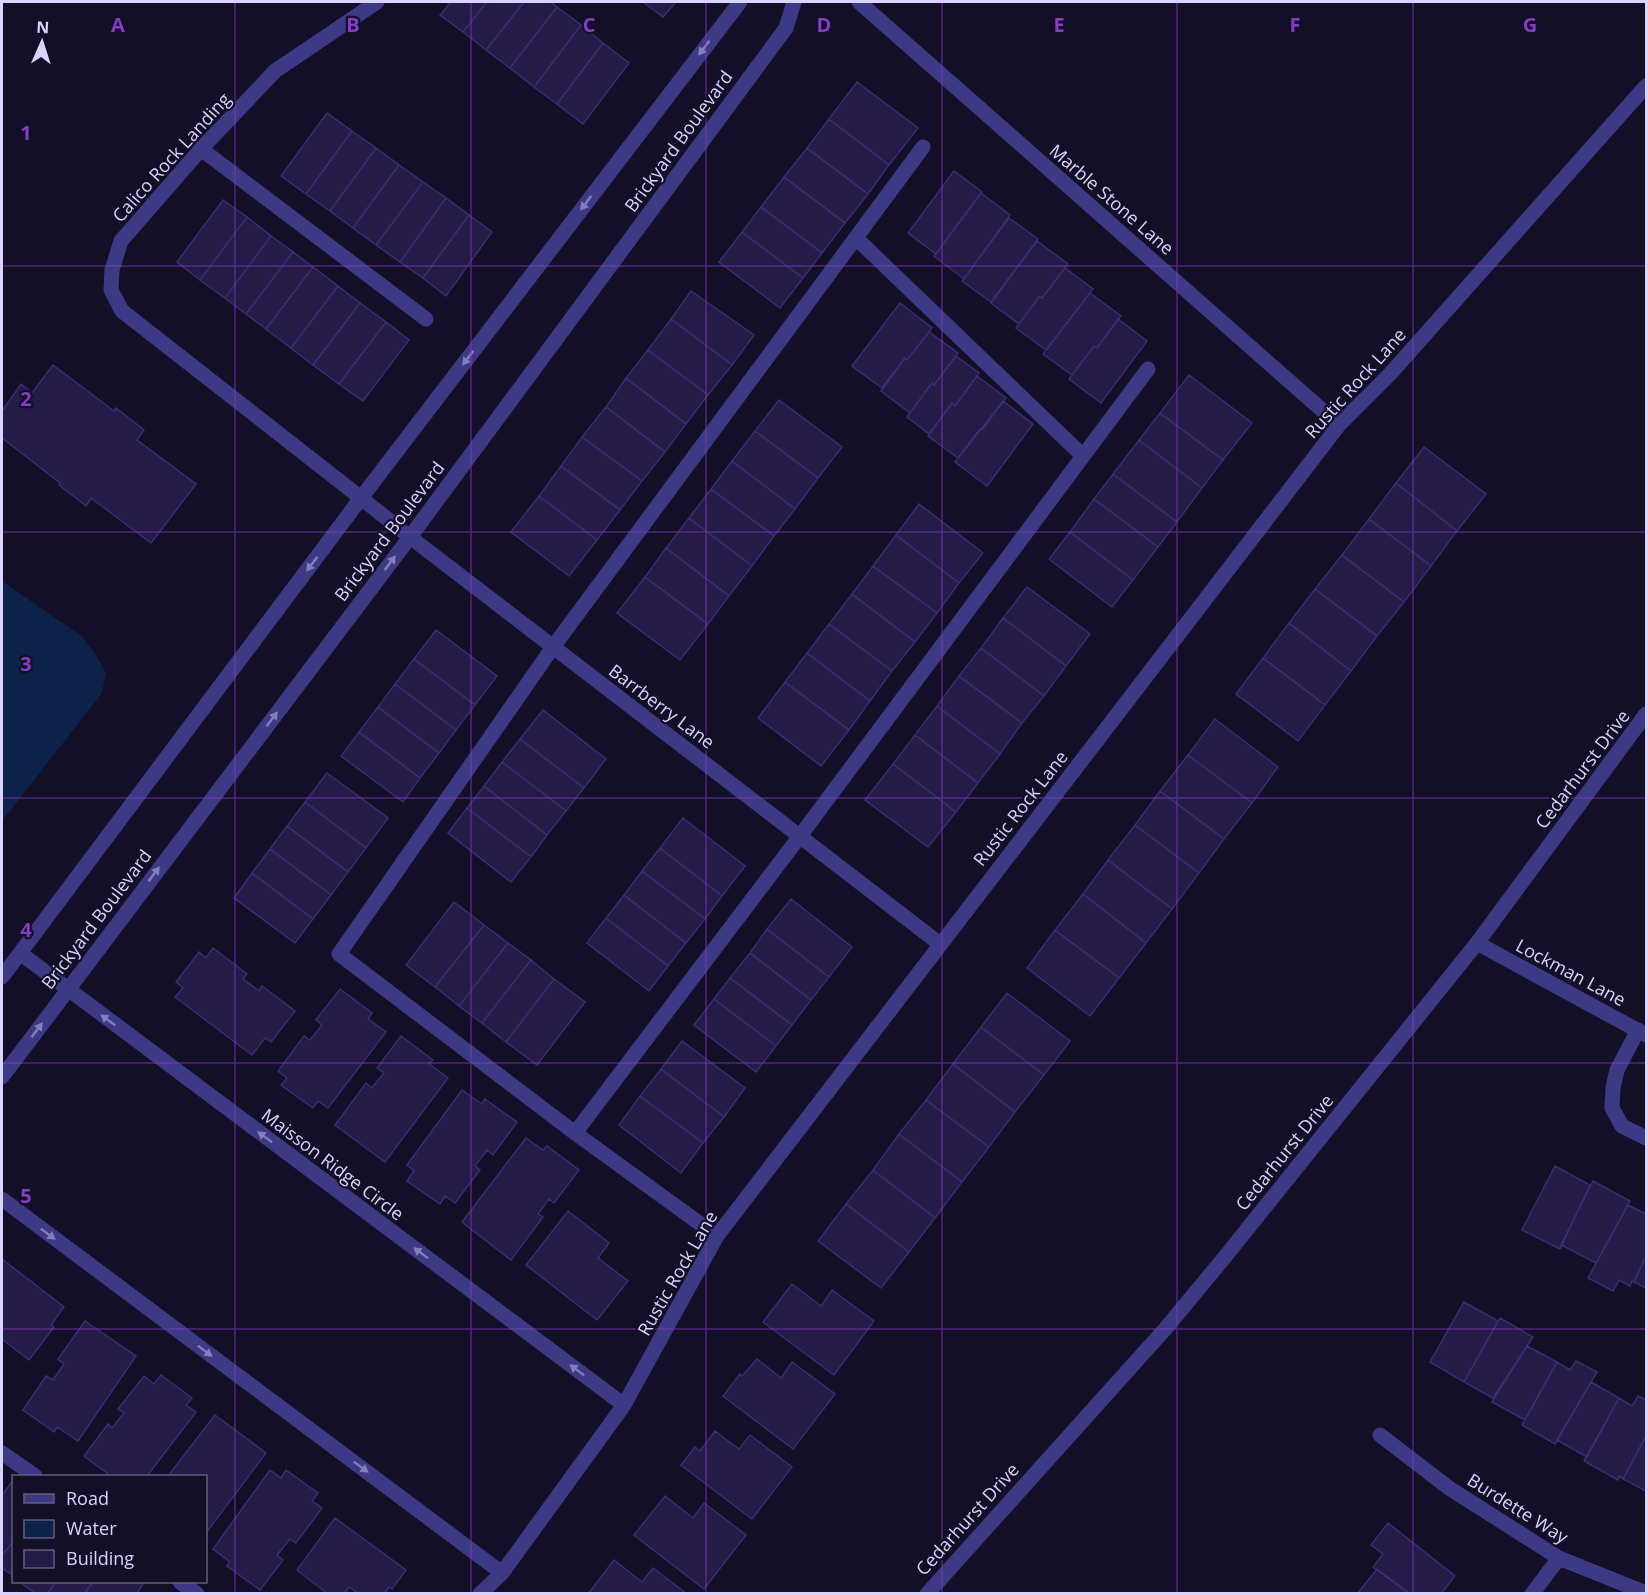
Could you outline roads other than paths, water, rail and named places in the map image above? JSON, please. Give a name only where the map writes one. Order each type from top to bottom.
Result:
[{"type":"street","name":"Calico Rock Landing","points":[[361,498],[122,311],[111,290],[112,270],[122,241],[201,149],[275,71],[378,2]]},
{"type":"street","name":"Brickyard Boulevard","points":[[2,977],[361,498],[740,2]]},
{"type":"street","name":"Brickyard Boulevard","points":[[2,1077],[410,537],[786,28],[794,2]]},
{"type":"street","name":"Marble Stone Lane","points":[[859,2],[1339,425]]},
{"type":"street","name":"Rustic Rock Lane","points":[[480,1593],[502,1573],[624,1405],[717,1236],[1339,425],[1390,374],[1647,86]]},
{"type":"street","points":[[717,1236],[339,954],[553,647],[923,147]]},
{"type":"street","points":[[201,149],[426,319]]},
{"type":"street","points":[[856,238],[1083,456]]},
{"type":"street","points":[[576,1133],[1148,369]]},
{"type":"street","name":"Barrberry Lane","points":[[361,498],[940,945]]},
{"type":"street","name":"Cedarhurst Drive","points":[[927,1593],[1166,1328],[1477,943],[1647,714]]},
{"type":"street","name":"Lockman Lane","points":[[1477,943],[1642,1033]]},
{"type":"street","name":"Maisson Ridge Circle","points":[[20,953],[624,1405]]},
{"type":"street","points":[[1642,1033],[1617,1070],[1612,1108],[1622,1126],[1647,1138]]},
{"type":"street","points":[[2,1199],[502,1573]]},
{"type":"street","name":"Burdette Way","points":[[1380,1435],[1449,1488],[1559,1558],[1647,1593]]},
{"type":"street","points":[[2,1453],[34,1475]]},
{"type":"street","points":[[1532,1593],[1559,1558]]},
{"type":"street","points":[[183,1583],[197,1593]]},
{"type":"water","points":[[2,581],[80,635],[93,650],[106,673],[102,693],[2,821]]}]
